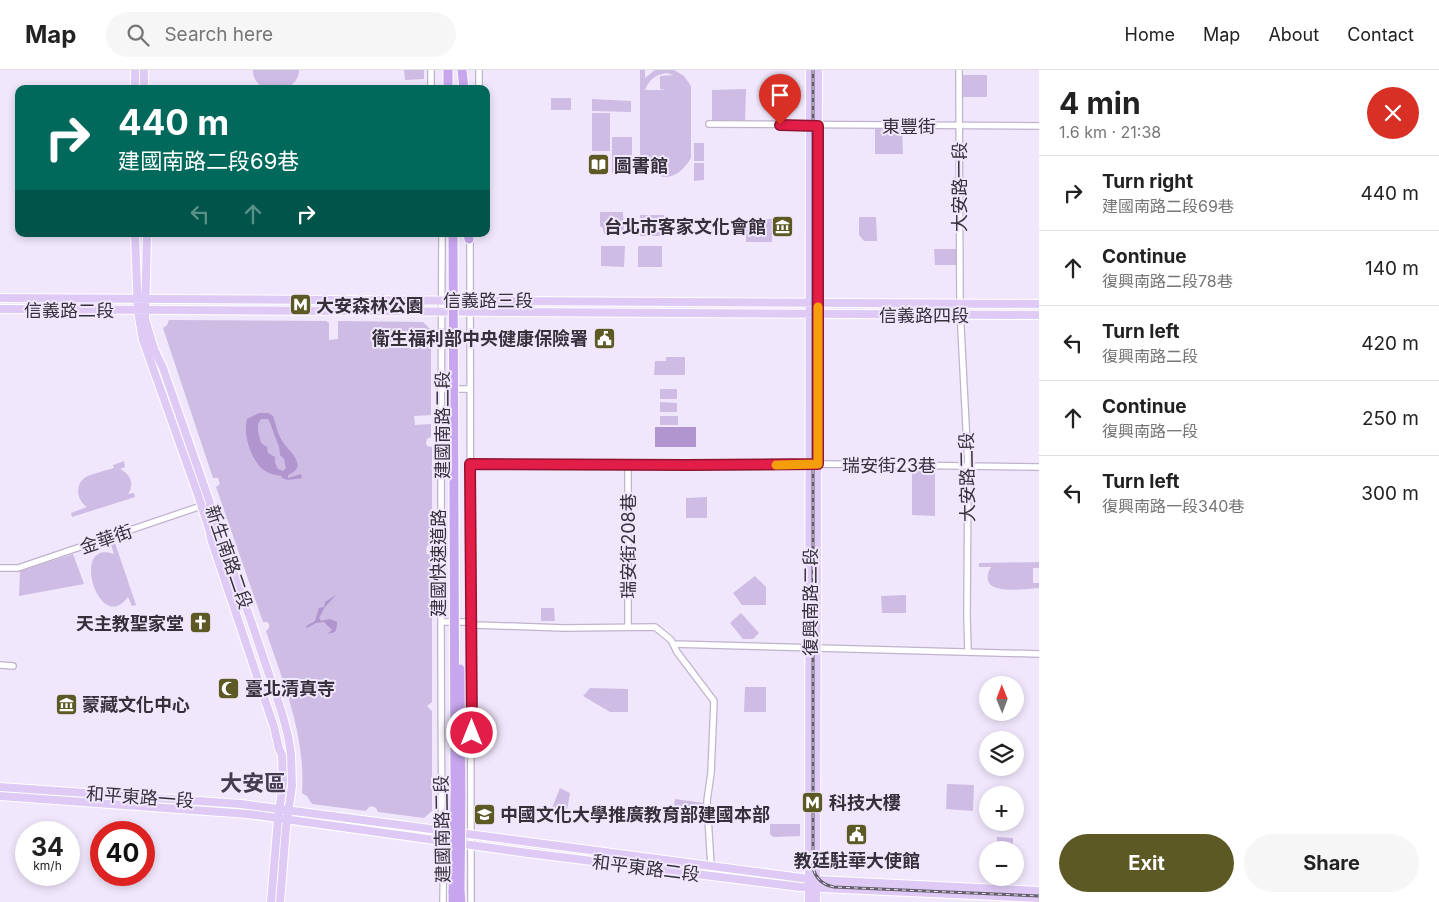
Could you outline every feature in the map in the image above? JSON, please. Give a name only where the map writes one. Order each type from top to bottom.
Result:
[{"type":"highway","points":[[448,70],[448,85]]},
{"type":"highway","points":[[453,70],[453,85]]},
{"type":"highway","points":[[458,85],[460,70]]},
{"type":"highway","points":[[460,70],[463,85]]},
{"type":"highway","name":"建國快速道路","points":[[453,237],[457,891],[460,902]]},
{"type":"highway","name":"建國快速道路","points":[[453,902],[457,891],[461,797],[459,237]]},
{"type":"highway","points":[[444,831],[450,801],[450,606],[454,575]]},
{"type":"main road","points":[[135,70],[135,85]]},
{"type":"main road","points":[[144,70],[144,85]]},
{"type":"main road","points":[[810,70],[814,125],[816,310]]},
{"type":"main road","points":[[814,125],[818,70]]},
{"type":"main road","name":"復興南路二段","points":[[814,125],[809,302],[816,310],[813,884],[816,902]]},
{"type":"main road","points":[[135,237],[142,299]]},
{"type":"main road","points":[[142,299],[147,237]]},
{"type":"main road","name":"信義路二段","points":[[0,298],[142,299]]},
{"type":"main road","name":"信義路三段","points":[[142,299],[442,306],[809,302]]},
{"type":"main road","name":"新生南路二段","points":[[142,299],[141,311],[146,349],[202,506],[282,755],[283,783],[271,902]]},
{"type":"main road","name":"信義路四段","points":[[809,302],[816,310],[960,315],[1039,315]]},
{"type":"main road","name":"信義路四段","points":[[816,310],[960,303],[1039,304]]},
{"type":"main road","name":"信義路三段","points":[[141,311],[442,306],[816,310]]},
{"type":"main road","name":"信義路二段","points":[[0,309],[141,311]]},
{"type":"main road","name":"新生南路二段","points":[[141,311],[154,349],[163,368],[210,503],[210,509],[229,565],[250,618],[282,713],[291,754],[292,786],[280,902]]},
{"type":"main road","name":"和平東路一段","points":[[0,787],[241,804],[279,809]]},
{"type":"main road","name":"和平東路一段","points":[[0,796],[241,814],[278,819]]},
{"type":"main road","name":"和平東路二段","points":[[279,809],[711,866],[813,884]]},
{"type":"main road","name":"和平東路二段","points":[[278,819],[710,876],[813,884],[1015,894]]},
{"type":"main road","name":"復興南路二段","points":[[809,902],[813,884]]},
{"type":"main road","points":[[1015,894],[1039,891]]},
{"type":"main road","points":[[1015,894],[1039,898]]},
{"type":"street","points":[[431,70],[431,85]]},
{"type":"street","points":[[479,70],[479,85]]},
{"type":"street","name":"大安路一段","points":[[959,70],[960,303]]},
{"type":"street","name":"東豐街","points":[[709,124],[1039,126]]},
{"type":"street","name":"建國南路二段","points":[[442,237],[440,622],[442,824],[444,831],[443,902]]},
{"type":"street","name":"建國南路二段","points":[[469,237],[472,622],[471,902]]},
{"type":"street","name":"大安路二段","points":[[960,303],[968,465],[968,652]]},
{"type":"street","points":[[441,389],[469,389]]},
{"type":"street","name":"瑞安街23巷","points":[[470,464],[814,464],[1039,467]]},
{"type":"street","name":"瑞安街208巷","points":[[628,465],[628,627]]},
{"type":"street","name":"金華街","points":[[0,568],[18,568],[210,503]]},
{"type":"street","points":[[440,622],[472,622],[475,625],[559,627],[655,627],[672,642],[676,652],[702,683],[714,701],[711,773],[707,801],[710,876]]},
{"type":"street","points":[[672,642],[1039,654]]},
{"type":"street","points":[[0,665],[13,666]]},
{"type":"shaded area","points":[[253,70],[299,70],[297,79],[292,85],[260,85],[255,79]]},
{"type":"shaded area","points":[[404,70],[424,70],[424,79],[405,80]]},
{"type":"shaded area","points":[[640,70],[645,70],[645,78],[655,70],[674,70],[684,76],[691,86],[691,158],[681,170],[670,176],[658,176],[645,167],[645,172],[640,172]],"holes":[[[666,73],[674,75],[660,76],[660,89],[666,90],[645,90],[648,83],[659,75]]]},
{"type":"shaded area","points":[[960,75],[987,75],[987,97],[960,97]]},
{"type":"shaded area","points":[[746,89],[745,121],[712,121],[712,90]]},
{"type":"shaded area","points":[[551,98],[571,98],[571,110],[551,110]]},
{"type":"shaded area","points":[[592,99],[631,101],[631,112],[592,111]]},
{"type":"shaded area","points":[[592,113],[610,113],[610,151],[592,151]]},
{"type":"shaded area","points":[[875,129],[902,130],[903,154],[875,154]]},
{"type":"shaded area","points":[[612,137],[632,137],[632,173],[612,173]]},
{"type":"shaded area","points":[[694,143],[704,143],[704,161],[694,161]]},
{"type":"shaded area","points":[[694,163],[704,163],[704,180],[694,181]]},
{"type":"shaded area","points":[[600,212],[623,212],[624,235],[604,234],[603,228],[600,226]]},
{"type":"shaded area","points":[[640,215],[664,215],[664,236],[640,236]]},
{"type":"shaded area","points":[[859,217],[876,217],[877,241],[864,241],[859,235]]},
{"type":"shaded area","points":[[746,219],[772,219],[772,242],[746,242]]},
{"type":"shaded area","points":[[601,246],[625,246],[624,267],[601,266]]},
{"type":"shaded area","points":[[638,246],[662,246],[662,267],[638,267]]},
{"type":"shaded area","points":[[934,249],[956,249],[956,265],[935,265]]},
{"type":"shaded area","name":"大安森林公園","points":[[169,320],[326,321],[329,323],[329,340],[338,339],[338,321],[423,322],[431,330],[431,415],[414,416],[415,425],[431,424],[431,437],[427,439],[426,443],[427,446],[432,447],[432,543],[427,546],[426,550],[427,554],[432,556],[432,702],[427,706],[432,711],[432,811],[424,818],[378,812],[372,806],[366,811],[312,804],[307,796],[302,793],[302,771],[297,730],[286,689],[266,631],[269,628],[269,624],[263,622],[216,487],[220,484],[218,478],[213,478],[163,328]]},
{"type":"shaded area","points":[[666,357],[685,357],[685,375],[654,375],[655,361],[666,361]]},
{"type":"shaded area","points":[[660,389],[677,389],[677,399],[660,399]]},
{"type":"shaded area","points":[[660,402],[677,403],[677,412],[660,412]]},
{"type":"shaded area","points":[[259,413],[268,413],[273,416],[281,439],[297,462],[295,471],[288,475],[288,478],[301,474],[302,478],[286,479],[267,472],[260,467],[253,457],[248,444],[247,419]],"holes":[[[261,419],[268,419],[279,447],[280,455],[284,459],[286,468],[283,471],[278,469],[275,457],[268,453],[267,447],[261,443],[258,424]]]},
{"type":"shaded area","points":[[660,416],[678,416],[678,425],[660,425]]},
{"type":"shaded area","points":[[655,427],[696,427],[696,447],[655,447]]},
{"type":"shaded area","points":[[124,461],[125,467],[120,469],[129,476],[131,487],[128,494],[134,493],[135,497],[72,517],[71,513],[87,507],[81,501],[78,492],[82,480],[114,468],[113,465]]},
{"type":"shaded area","points":[[912,469],[935,469],[935,516],[912,515]]},
{"type":"shaded area","points":[[707,497],[707,518],[686,518],[686,498]]},
{"type":"shaded area","points":[[115,543],[136,605],[132,606],[128,597],[117,606],[107,605],[99,597],[93,584],[91,571],[93,560],[100,553],[114,554],[111,545]]},
{"type":"shaded area","points":[[73,554],[84,584],[19,596],[20,571]]},
{"type":"shaded area","points":[[1039,562],[1039,568],[1033,568],[1033,583],[1039,583],[1039,588],[1032,589],[1013,590],[995,587],[989,583],[988,577],[991,567],[979,567],[979,563]]},
{"type":"shaded area","points":[[755,576],[766,587],[766,605],[742,605],[733,593]]},
{"type":"shaded area","points":[[336,595],[325,607],[319,618],[321,621],[330,619],[337,622],[335,632],[327,634],[332,630],[324,622],[316,623],[307,628],[306,626],[315,621],[319,608],[324,607],[325,602]]},
{"type":"shaded area","points":[[906,595],[906,613],[882,613],[881,596]]},
{"type":"shaded area","points":[[541,608],[554,608],[555,621],[541,621]]},
{"type":"shaded area","points":[[741,613],[759,633],[753,639],[743,639],[730,623]]},
{"type":"shaded area","points":[[745,687],[766,687],[766,712],[744,712]]},
{"type":"shaded area","points":[[590,688],[628,689],[628,712],[610,712],[583,696]]},
{"type":"shaded area","points":[[947,784],[974,785],[973,811],[946,809]]},
{"type":"shaded area","points":[[560,788],[570,793],[567,810],[552,808]]},
{"type":"shaded area","points":[[675,799],[704,803],[705,818],[673,815]]},
{"type":"shaded area","points":[[770,824],[800,824],[800,836],[773,837],[770,834]]},
{"type":"shaded area","points":[[997,837],[1013,838],[1013,841],[997,841]]},
{"type":"railway","points":[[813,70],[813,868],[820,881],[834,887],[1039,896]]},
{"type":"slow traffic","points":[[776,465],[818,464],[818,307]]},
{"type":"place","name":"圖書館","points":[[598,165]]},
{"type":"place","name":"台北市客家文化會館","points":[[782,226]]},
{"type":"place","name":"大安森林公園","points":[[300,305]]},
{"type":"place","name":"衛生福利部中央健康保險署","points":[[604,338]]},
{"type":"place","name":"天主教聖家堂","points":[[200,623]]},
{"type":"place","name":"臺北清真寺","points":[[229,688]]},
{"type":"place","name":"蒙藏文化中心","points":[[66,704]]},
{"type":"place","name":"科技大樓","points":[[813,802]]},
{"type":"place","name":"中國文化大學推廣教育部建國本部","points":[[484,814]]},
{"type":"place","name":"教廷駐華大使館","points":[[857,835]]},
{"type":"district","name":"大安區","points":[[253,783]]},
{"type":"route","points":[[472,733],[470,464],[818,464],[818,126],[780,125]]}]
